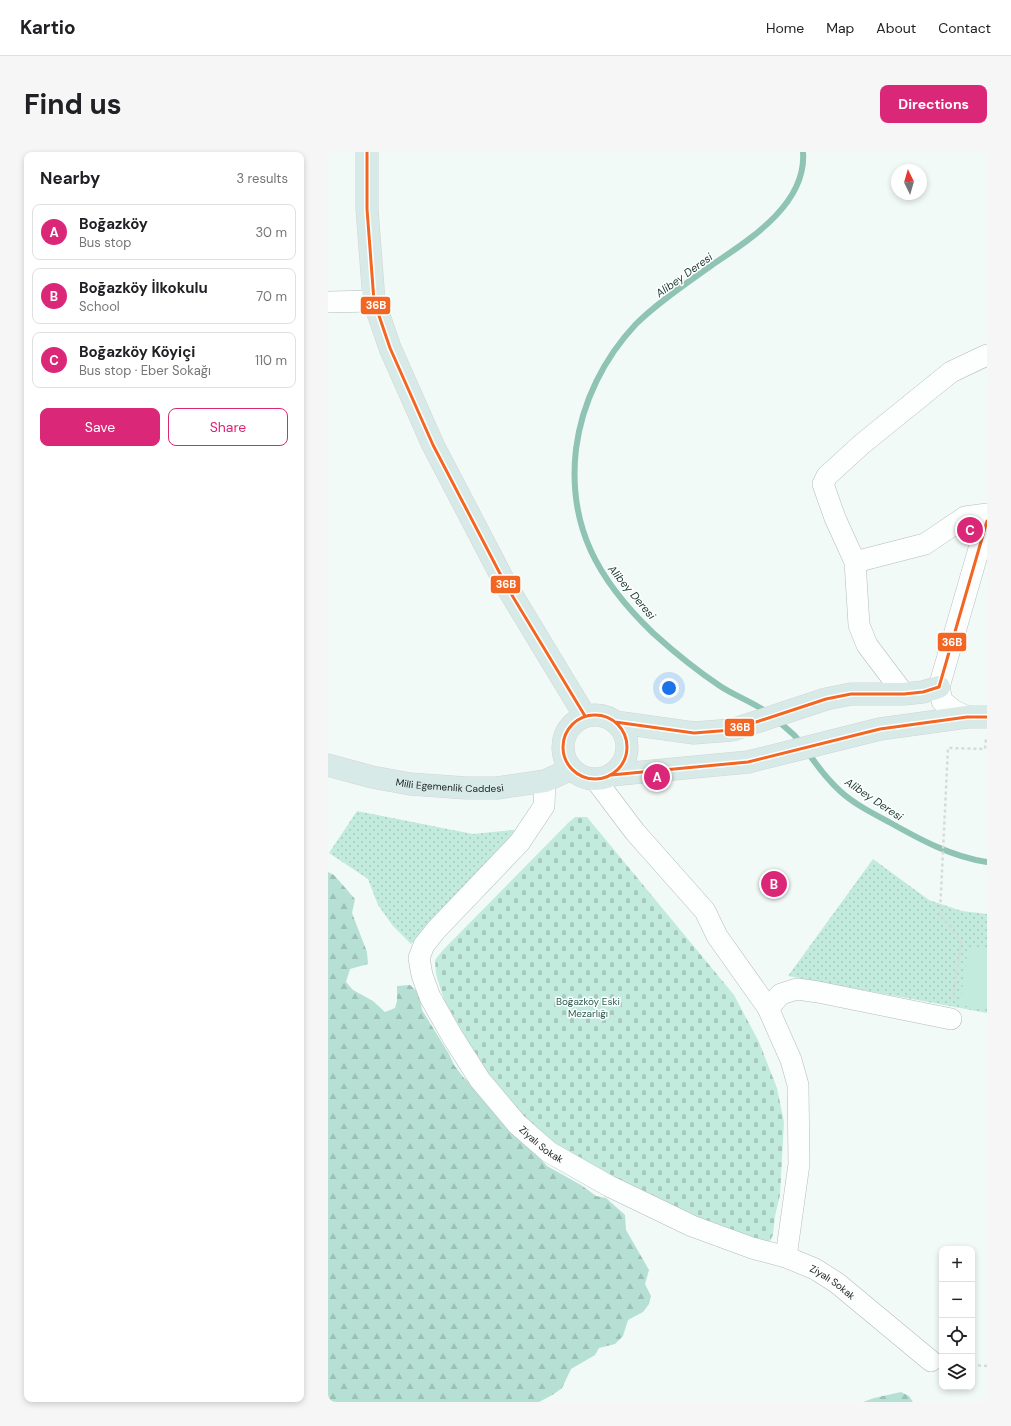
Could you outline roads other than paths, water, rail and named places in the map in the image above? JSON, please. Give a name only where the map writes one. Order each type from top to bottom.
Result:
[{"type":"main road","points":[[367,152],[367,209],[374,301],[390,348],[433,445],[508,587],[584,716]]},
{"type":"main road","points":[[615,722],[694,733],[732,730],[826,699],[851,694],[904,694],[923,692],[939,687]]},
{"type":"main road","points":[[603,777],[619,769],[625,760],[628,750],[626,739],[622,729],[606,716],[584,716],[568,729],[564,739],[563,750],[565,760],[571,769],[580,776],[590,779],[748,762],[846,736],[880,729],[980,717]]},
{"type":"main road","name":"Milli Egemenlik Caddesi","points":[[328,765],[372,777],[410,784],[466,788],[497,788],[545,782],[571,769]]},
{"type":"street","points":[[328,302],[374,301]]},
{"type":"street","points":[[904,694],[867,644],[858,625],[855,562],[835,518],[823,484],[827,476],[862,444],[951,372],[987,355]]},
{"type":"street","points":[[855,562],[925,544],[965,517],[987,514]]},
{"type":"street","points":[[980,717],[953,710],[942,701],[939,687],[983,547],[987,522]]},
{"type":"street","points":[[603,777],[635,832],[705,911],[717,936],[768,1008],[791,1060],[798,1085],[799,1164],[786,1257]]},
{"type":"street","name":"Ziyalı Sokak","points":[[545,782],[544,806],[520,842],[436,930],[424,945],[419,958],[422,975],[430,997],[452,1036],[480,1080],[517,1124],[549,1152],[609,1186],[692,1226],[752,1248],[786,1257],[815,1269],[837,1283],[930,1361]]},
{"type":"street","points":[[768,1008],[781,994],[796,989],[818,992],[951,1019]]},
{"type":"waterway","name":"Alibey Deresi","points":[[768,713],[720,686],[685,661],[653,633],[617,593],[591,551],[582,528],[577,503],[575,477],[576,449],[583,414],[589,398],[605,366],[624,337],[663,300],[742,244],[773,219],[786,204],[796,188],[802,171],[803,152]]},
{"type":"waterway","name":"Alibey Deresi","points":[[777,720],[802,744]]},
{"type":"waterway","name":"Alibey Deresi","points":[[807,751],[822,772],[835,786],[845,796],[863,808],[912,835],[949,852],[974,860],[987,862]]},
{"type":"place","name":"Boğazköy Köyiçi","points":[[970,530]]},
{"type":"place","name":"Boğazköy","points":[[657,777]]},
{"type":"place","name":"Boğazköy İlkokulu","points":[[774,884]]},
{"type":"park label","name":"Boğazköy Eski Mezarlığı","points":[[588,1006]]}]
